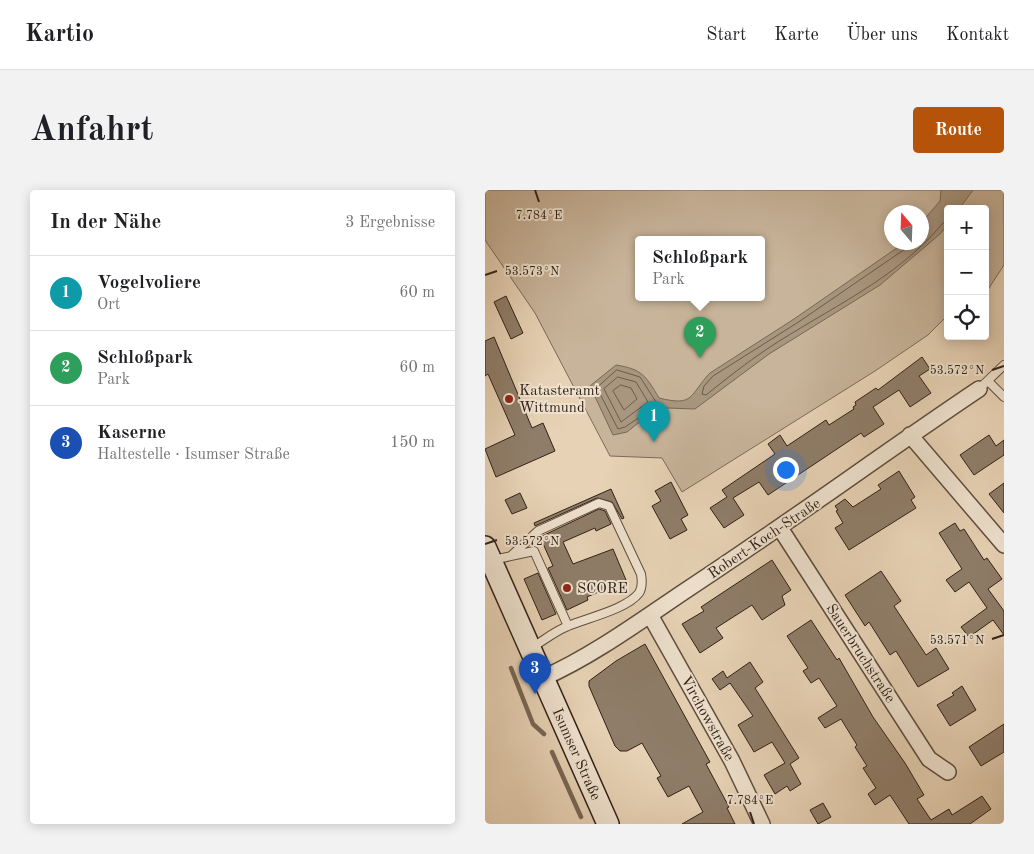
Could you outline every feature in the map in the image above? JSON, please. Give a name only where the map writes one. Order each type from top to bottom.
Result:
[{"type":"street","name":"Robert-Koch-Straße","points":[[543,678],[563,668],[650,615],[779,528],[984,385]]},
{"type":"street","points":[[910,435],[1004,545]]},
{"type":"street","name":"Sauerbruchstraße","points":[[779,528],[929,759],[948,772]]},
{"type":"street","name":"Isumser Straße","points":[[488,554],[608,824]]},
{"type":"street","name":"Virchowstraße","points":[[650,615],[732,761],[762,824]]},
{"type":"lane","points":[[1004,366],[984,385],[1004,396]]},
{"type":"lane","points":[[512,555],[538,531],[599,503],[609,506],[641,574],[643,583],[639,593],[595,618],[568,626],[530,648]]},
{"type":"lane","points":[[488,554],[512,555],[534,550],[568,626]]},
{"type":"shaded area","points":[[485,190],[1004,190],[1004,265],[989,288],[989,205],[944,205],[944,319],[928,335],[875,371],[682,492],[662,458],[610,456],[535,313],[485,240]]},
{"type":"water","points":[[941,190],[973,190],[962,205],[944,205],[944,229],[929,243],[929,214],[940,201]]},
{"type":"water","points":[[894,250],[921,250],[880,285],[769,354],[695,409],[667,408],[647,416],[627,432],[613,435],[590,386],[616,365],[638,371],[647,379],[659,398],[685,400],[694,393],[710,373],[794,319]]},
{"type":"building","points":[[506,296],[523,333],[511,339],[494,302]]},
{"type":"building","name":"Katasteramt Wittmund","points":[[494,337],[532,428],[543,423],[555,451],[496,477],[485,449],[515,435],[488,374],[485,376],[485,341]]},
{"type":"building","points":[[922,357],[930,369],[919,376],[931,393],[910,407],[899,390],[873,407],[884,424],[864,437],[861,433],[768,495],[759,482],[733,498],[744,515],[724,528],[710,508],[727,497],[722,490],[775,454],[768,444],[780,435],[787,446],[826,420],[829,425],[854,409],[855,402],[876,388],[878,390]]},
{"type":"building","points":[[989,435],[996,446],[1004,440],[1004,455],[974,475],[960,455]]},
{"type":"building","points":[[899,471],[915,497],[911,500],[916,508],[849,550],[835,528],[843,523],[835,506],[845,499],[853,507],[881,489],[878,485]]},
{"type":"building","points":[[671,482],[688,515],[681,519],[687,530],[670,539],[652,506],[661,501],[655,491]]},
{"type":"building","points":[[1004,483],[1004,513],[989,494]]},
{"type":"building","points":[[611,489],[624,518],[622,519],[612,502],[597,498],[535,526],[534,523]]},
{"type":"building","points":[[520,493],[527,508],[512,514],[505,500]]},
{"type":"building","name":"SCORE","points":[[599,509],[605,511],[611,524],[596,531],[595,528],[563,542],[573,564],[613,549],[626,580],[587,597],[588,600],[567,610],[548,568],[553,566],[540,537]]},
{"type":"building","points":[[955,523],[960,531],[964,529],[984,560],[987,558],[1002,579],[988,589],[1004,611],[1004,635],[993,620],[969,637],[961,627],[987,608],[969,582],[955,592],[946,580],[962,569],[939,533]]},
{"type":"building","points":[[772,560],[791,590],[782,596],[785,605],[762,620],[752,605],[716,628],[723,638],[700,653],[682,624],[704,611],[701,607]]},
{"type":"building","points":[[881,571],[901,601],[894,606],[926,655],[936,648],[949,669],[918,687],[896,651],[890,655],[869,622],[865,626],[845,595]]},
{"type":"building","points":[[538,573],[556,614],[542,620],[524,579]]},
{"type":"building","points":[[811,620],[837,660],[839,658],[873,717],[905,763],[924,795],[917,799],[931,820],[949,809],[952,815],[982,796],[991,809],[970,824],[909,824],[890,795],[875,805],[868,794],[876,788],[863,768],[867,766],[841,719],[825,728],[818,718],[837,706],[819,678],[811,683],[803,671],[808,668],[787,636]]},
{"type":"building","points":[[645,644],[710,762],[706,764],[729,807],[727,808],[735,824],[682,824],[703,812],[689,786],[668,797],[657,778],[661,776],[642,743],[627,751],[620,751],[615,746],[589,686],[589,681],[616,661]]},
{"type":"building","points":[[750,662],[763,682],[755,688],[799,758],[790,764],[801,784],[790,791],[787,786],[775,794],[764,775],[785,763],[772,742],[754,752],[738,725],[753,716],[730,683],[720,690],[712,679],[723,671],[727,678]]},
{"type":"building","points":[[962,686],[976,710],[950,726],[937,705],[954,695],[952,693]]},
{"type":"building","points":[[1004,724],[1004,752],[981,766],[969,747]]},
{"type":"building","points":[[823,803],[831,817],[818,824],[810,810]]},
{"type":"waterway","points":[[511,668],[533,724],[544,734]]},
{"type":"waterway","points":[[552,752],[581,817]]},
{"type":"place","name":"Schloßpark","points":[[700,358]]},
{"type":"place","name":"Katasteramt Wittmund","points":[[509,399]]},
{"type":"place","name":"Vogelvoliere","points":[[654,442]]},
{"type":"place","name":"SCORE","points":[[567,588]]},
{"type":"place","name":"Kaserne","points":[[535,694]]}]
